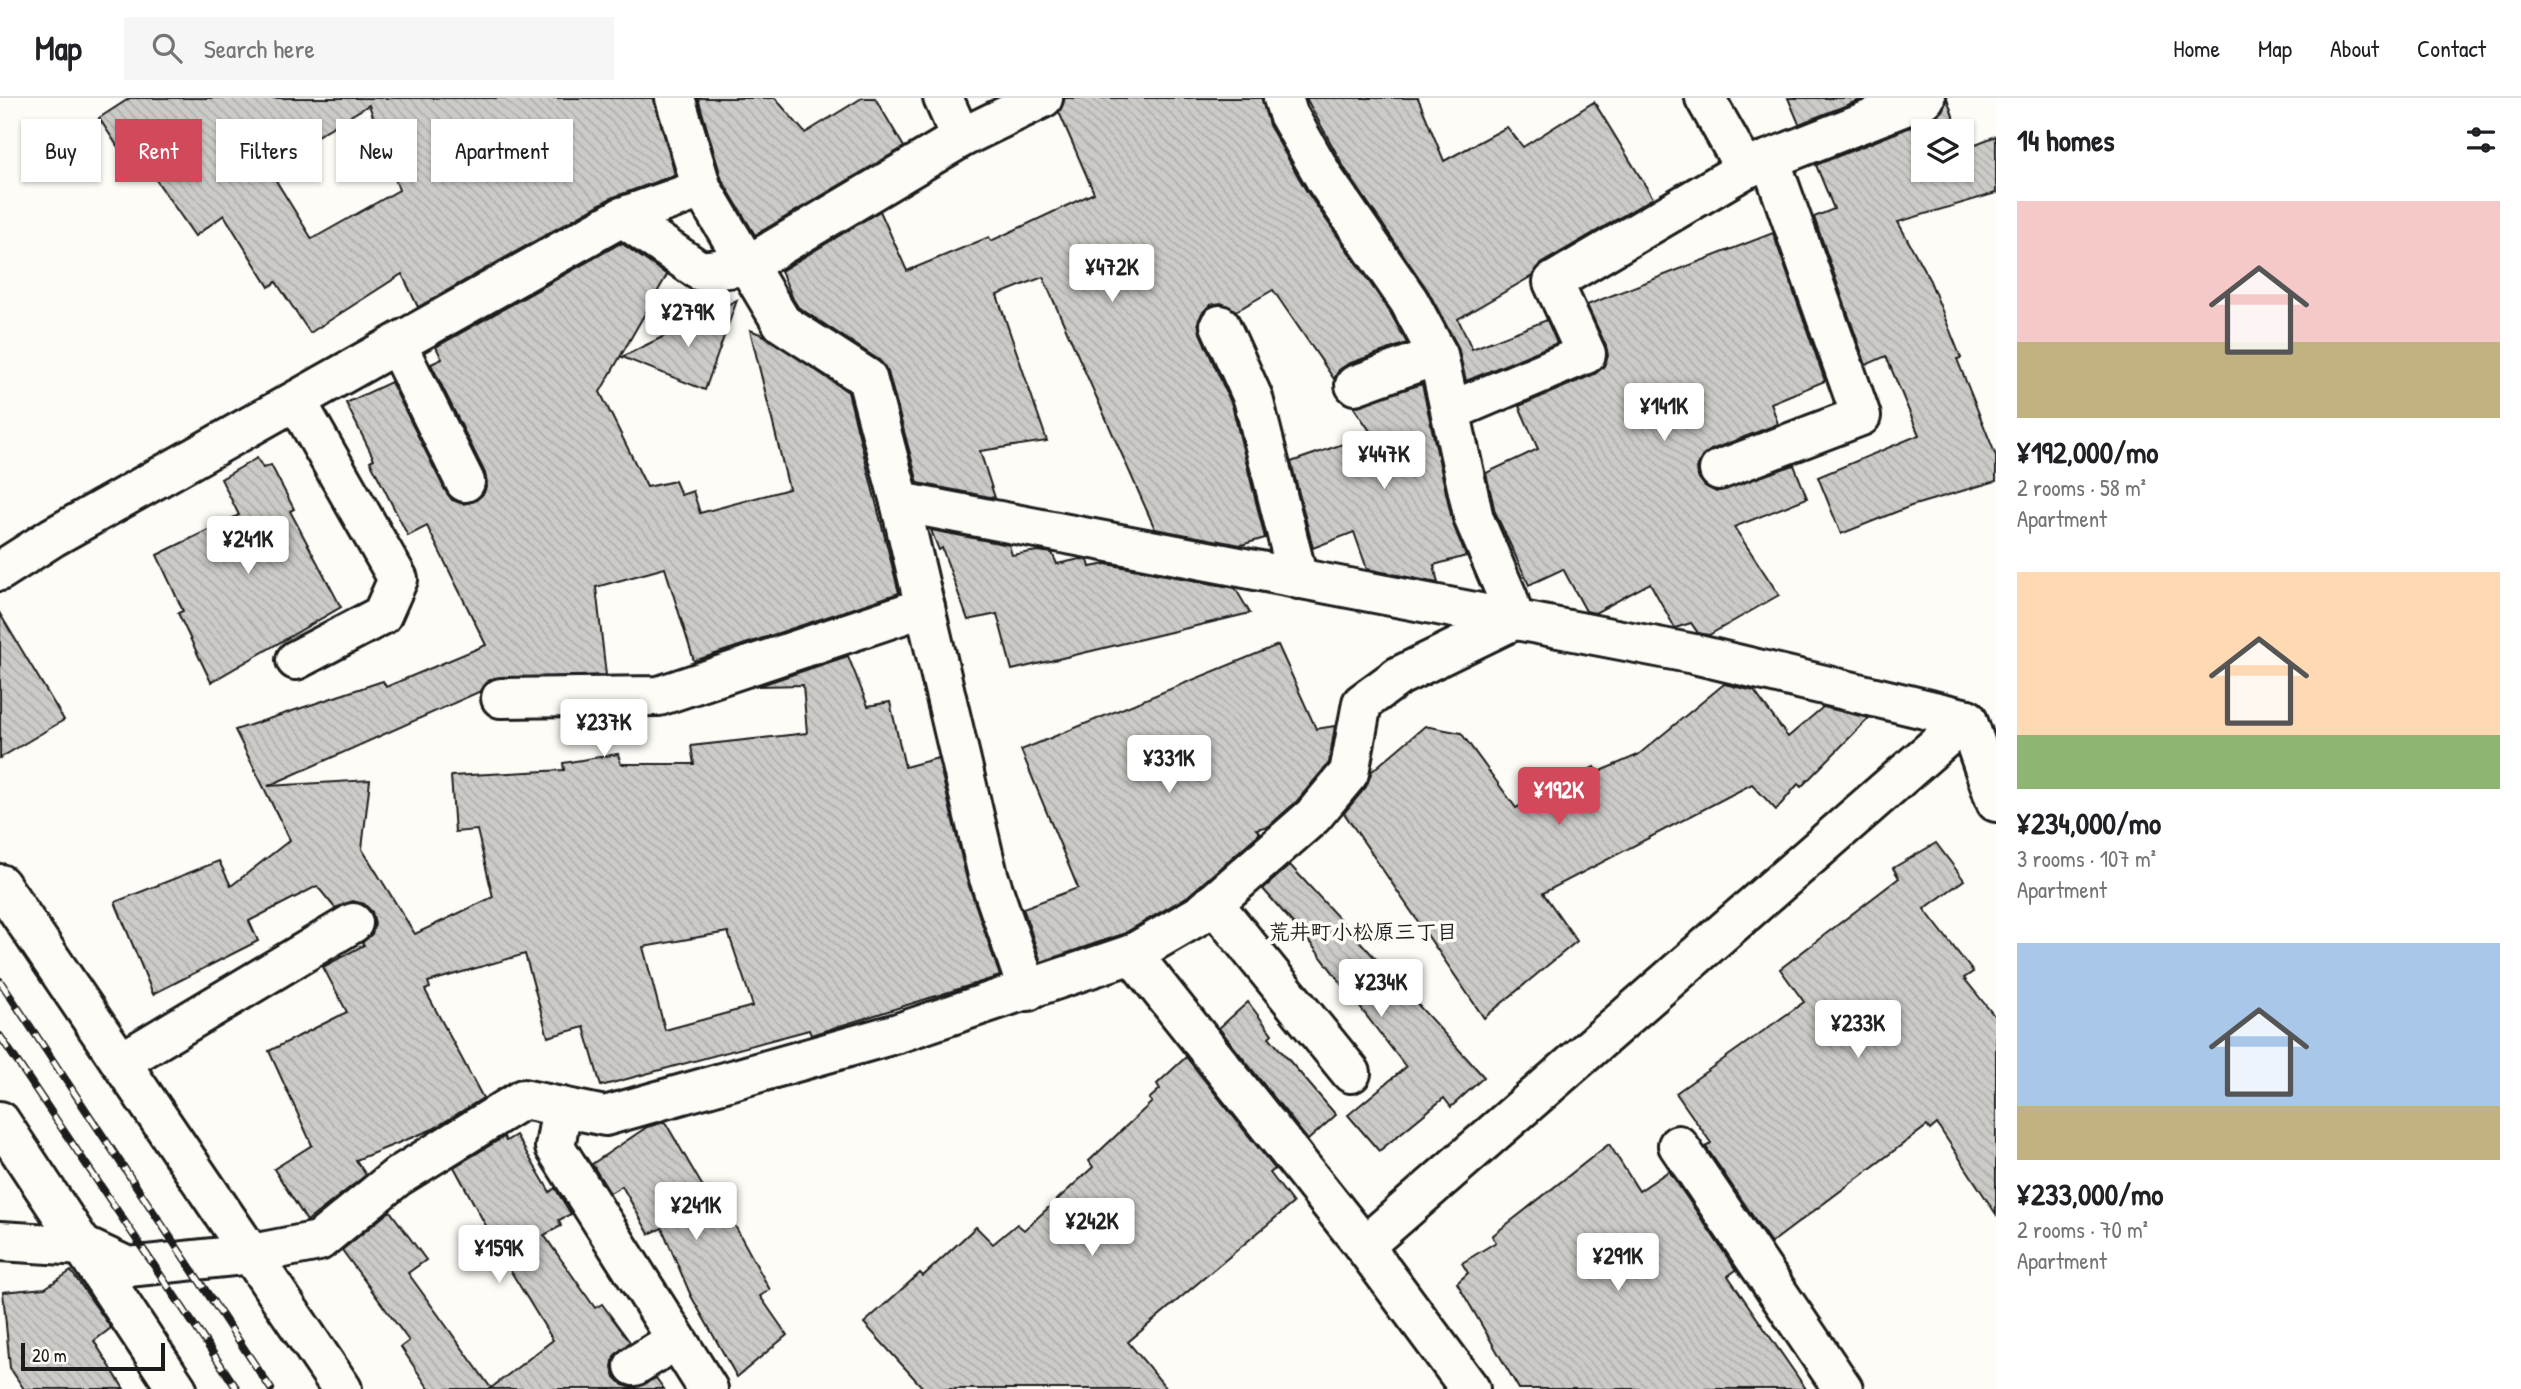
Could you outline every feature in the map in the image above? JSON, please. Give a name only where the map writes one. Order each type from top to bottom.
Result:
[{"type":"street","points":[[675,98],[702,189],[782,323],[867,378],[900,502],[988,874],[1028,991]]},
{"type":"street","points":[[943,98],[961,138]]},
{"type":"street","points":[[622,217],[700,271],[746,266],[961,138],[1043,98]]},
{"type":"street","points":[[1283,98],[1288,114],[1326,181],[1409,300],[1438,355],[1475,519],[1508,598],[1514,620]]},
{"type":"street","points":[[1704,98],[1757,164],[1861,416],[1719,470]]},
{"type":"street","points":[[1451,411],[1586,354],[1553,282],[1757,164],[1925,98]]},
{"type":"street","points":[[0,571],[53,537],[622,217],[702,189]]},
{"type":"street","points":[[1220,326],[1252,398],[1298,579]]},
{"type":"street","points":[[397,345],[465,482]]},
{"type":"street","points":[[1354,385],[1438,355]]},
{"type":"street","points":[[296,660],[382,615],[398,579],[297,402]]},
{"type":"street","points":[[900,502],[1694,654],[1967,719]]},
{"type":"street","points":[[501,698],[659,696],[925,607]]},
{"type":"street","points":[[0,1241],[83,1246],[128,1267],[252,1254],[318,1241],[397,1177],[523,1098],[605,1116],[898,1032],[1028,991],[1132,954],[1201,914],[1313,816],[1349,773],[1362,703],[1399,676],[1514,620]]},
{"type":"street","points":[[1967,719],[1995,798]]},
{"type":"street","points":[[1364,1246],[1967,719]]},
{"type":"street","points":[[0,884],[342,1389]]},
{"type":"street","points":[[1213,903],[1351,1073]]},
{"type":"street","points":[[121,1062],[352,923]]},
{"type":"street","points":[[1132,954],[1364,1246],[1470,1389]]},
{"type":"street","points":[[562,1107],[555,1147],[708,1389]]},
{"type":"street","points":[[0,1121],[177,1389]]},
{"type":"street","points":[[1678,1145],[1843,1389]]},
{"type":"street","points":[[634,1366],[676,1340]]},
{"type":"building","points":[[130,98],[654,98],[675,175],[611,198],[418,307],[402,274],[310,333],[276,282],[269,287],[224,215],[195,236],[157,182],[202,182],[202,119],[115,119],[115,143],[100,119]]},
{"type":"building","points":[[698,98],[775,98],[805,133],[862,98],[875,98],[904,147],[755,235],[722,180]]},
{"type":"building","points":[[1065,98],[1262,98],[1269,125],[1307,192],[1390,312],[1407,343],[1348,364],[1339,370],[1334,379],[1273,290],[1236,311],[1221,303],[1210,305],[1202,313],[1198,322],[1200,333],[1232,405],[1265,538],[1241,545],[1155,529],[1043,277],[997,295],[1047,441],[980,451],[995,498],[918,483],[888,372],[879,360],[798,307],[793,299],[781,271],[880,211],[907,271],[989,237],[991,241],[1094,193],[1059,112]]},
{"type":"building","points":[[1306,98],[1418,98],[1444,161],[1507,127],[1523,147],[1594,102],[1653,198],[1542,263],[1532,276],[1458,319],[1472,349],[1547,320],[1557,343],[1466,381],[1458,347],[1428,291],[1345,169]]},
{"type":"building","points":[[1788,98],[1865,98],[1799,124]]},
{"type":"building","points":[[1947,98],[1954,119],[1931,119],[1942,111]]},
{"type":"building","points":[[1911,127],[1911,182],[1974,182],[1974,145],[1996,136],[1996,193],[1898,222],[1930,281],[1961,358],[1957,359],[1996,456],[1996,481],[1911,506],[1841,534],[1818,477],[1919,435],[1886,356],[1866,365],[1814,217],[1834,209],[1816,165]]},
{"type":"building","points":[[1773,233],[1825,381],[1771,403],[1778,424],[1711,450],[1702,457],[1697,467],[1698,477],[1705,486],[1716,492],[1794,465],[1807,498],[1734,527],[1779,595],[1709,635],[1698,633],[1691,623],[1675,628],[1650,583],[1595,613],[1586,611],[1563,569],[1529,585],[1495,512],[1486,473],[1538,449],[1519,406],[1595,374],[1604,366],[1608,356],[1606,346],[1587,305]]},
{"type":"building","points":[[621,243],[667,275],[600,392],[647,487],[675,481],[681,495],[693,491],[700,513],[789,489],[750,330],[765,336],[848,392],[899,593],[694,661],[665,568],[596,587],[606,675],[490,679],[481,691],[268,786],[370,780],[362,849],[415,934],[493,897],[477,830],[455,832],[451,776],[564,770],[563,763],[618,754],[621,764],[694,764],[691,746],[807,733],[803,685],[758,686],[848,656],[868,706],[890,702],[905,767],[938,758],[967,880],[1000,976],[811,1035],[809,1030],[601,1086],[584,1027],[548,1037],[525,954],[428,982],[430,988],[425,990],[483,1098],[433,1129],[356,1160],[366,1175],[307,1221],[274,1169],[312,1145],[269,1051],[347,1012],[323,967],[364,945],[362,943],[372,934],[375,923],[372,912],[364,904],[353,901],[335,908],[317,886],[249,921],[258,941],[153,994],[115,902],[219,861],[231,886],[290,840],[235,730],[383,681],[386,687],[486,645],[427,526],[408,536],[370,461],[374,459],[346,403],[391,382],[446,492],[452,500],[463,504],[475,501],[484,493],[487,483],[485,473],[431,364],[442,359],[436,347]],"holes":[[[728,932],[753,1006],[665,1030],[643,947]]]},
{"type":"building","points":[[737,300],[705,390],[622,357]]},
{"type":"building","points":[[1422,384],[1453,524],[1466,556],[1434,565],[1438,583],[1367,569],[1354,532],[1313,548],[1291,462],[1372,434],[1353,406]]},
{"type":"building","points":[[257,458],[263,468],[271,465],[294,509],[290,511],[341,607],[211,682],[178,613],[183,611],[157,555],[239,515],[221,479]]},
{"type":"building","points":[[931,530],[1009,545],[1012,555],[1038,551],[1052,553],[1057,564],[1088,560],[1090,567],[1106,564],[1235,588],[1250,613],[1012,670],[997,614],[968,620],[942,548],[939,550]]},
{"type":"building","points":[[0,614],[64,720],[0,758]]},
{"type":"building","points":[[1278,645],[1316,729],[1335,726],[1329,763],[1297,801],[1269,826],[1256,829],[1260,833],[1188,896],[1123,934],[1041,962],[1023,908],[1078,888],[1021,750]]},
{"type":"building","points":[[1724,684],[1754,691],[1788,737],[1823,707],[1869,718],[1801,787],[1798,784],[1776,810],[1752,784],[1543,893],[1577,941],[1484,1018],[1344,813],[1366,787],[1372,771],[1425,726],[1461,733],[1516,808],[1594,767],[1598,772],[1638,755]]},
{"type":"building","points":[[1936,843],[1964,880],[1924,909],[1973,972],[1964,978],[1996,1018],[1996,1214],[1937,1124],[1930,1130],[1927,1126],[1771,1243],[1706,1147],[1711,1143],[1676,1093],[1804,1002],[1780,969],[1899,878],[1893,868]]},
{"type":"building","points":[[1290,865],[1484,1077],[1451,1107],[1444,1098],[1379,1151],[1348,1115],[1406,1067],[1311,944],[1263,889]]},
{"type":"building","points":[[1248,1002],[1272,1034],[1269,1037],[1336,1115],[1308,1140],[1219,1028]]},
{"type":"building","points":[[1186,1057],[1275,1169],[1270,1173],[1293,1203],[1128,1342],[1167,1389],[924,1389],[864,1323],[920,1273],[923,1276],[976,1227],[993,1244],[1017,1224],[1024,1230],[1093,1167],[1089,1161],[1152,1102],[1149,1099],[1160,1089],[1157,1084]]},
{"type":"building","points":[[665,1122],[727,1228],[734,1224],[770,1290],[760,1296],[787,1335],[737,1377],[691,1296],[662,1228],[649,1234],[622,1186],[610,1193],[592,1164],[647,1127]]},
{"type":"building","points":[[516,1135],[550,1192],[555,1188],[571,1214],[559,1220],[561,1226],[544,1235],[595,1308],[602,1304],[630,1342],[614,1356],[612,1367],[615,1377],[623,1385],[634,1388],[656,1378],[664,1389],[429,1389],[401,1347],[409,1341],[342,1250],[390,1211],[426,1260],[408,1273],[491,1388],[553,1340],[510,1270],[454,1167],[504,1137],[506,1141]]},
{"type":"building","points":[[1609,1144],[1639,1191],[1669,1171],[1736,1270],[1728,1276],[1806,1389],[1519,1389],[1457,1283],[1468,1273],[1462,1263],[1496,1242],[1492,1236]]},
{"type":"building","points":[[71,1271],[111,1328],[94,1341],[124,1389],[24,1389],[10,1368],[3,1292],[45,1288]]},
{"type":"railway","points":[[0,981],[271,1389]]},
{"type":"railway","points":[[0,1036],[237,1389]]},
{"type":"district","name":"荒井町小松原三丁目","points":[[1363,932]]}]
